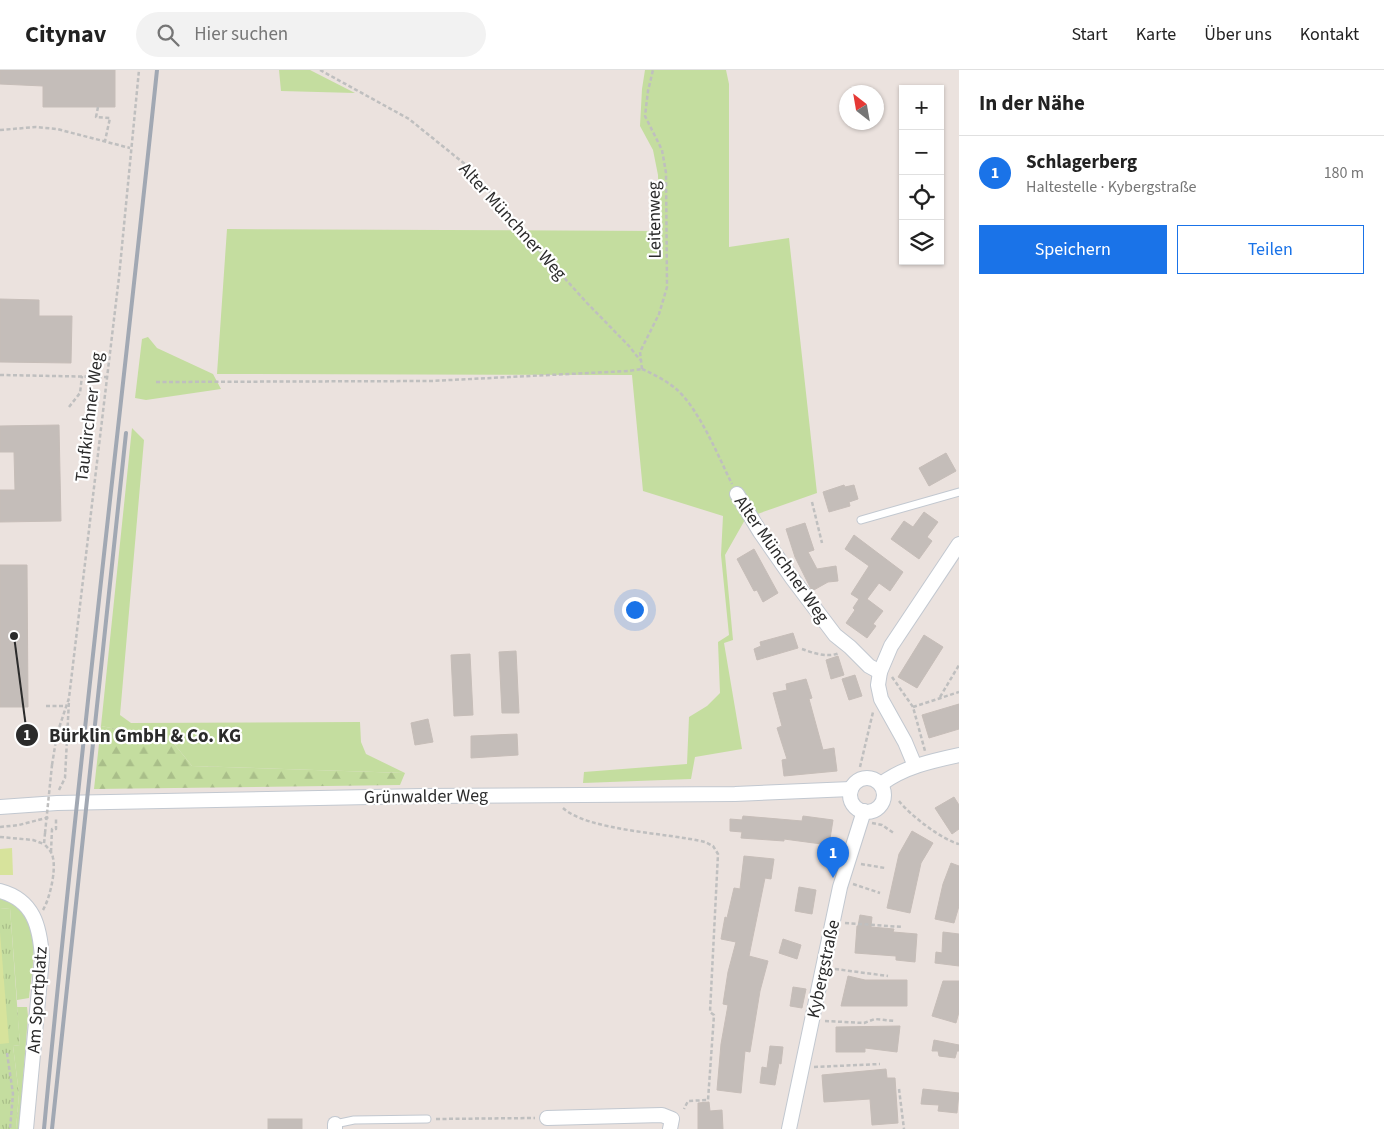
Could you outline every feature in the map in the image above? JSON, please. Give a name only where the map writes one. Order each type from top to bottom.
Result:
[{"type":"street","name":"Alter Münchner Weg","points":[[737,494],[760,532],[835,635],[869,666],[885,674]]},
{"type":"street","points":[[922,764],[905,742],[880,699],[878,684],[885,674],[891,646],[959,544]]},
{"type":"street","points":[[881,784],[894,775],[922,764],[959,755]]},
{"type":"street","points":[[872,778],[881,784],[884,790],[884,797],[882,804],[877,809],[864,811],[854,805],[851,800],[851,789],[857,781],[872,778]]},
{"type":"street","name":"Grünwalder Weg","points":[[0,807],[57,803],[744,794],[851,789]]},
{"type":"street","name":"Kybergstraße","points":[[789,1129],[842,880],[864,811]]},
{"type":"street","name":"Am Sportplatz","points":[[0,891],[12,894],[24,904],[36,922],[41,938],[42,958],[26,1129]]},
{"type":"street","points":[[547,1118],[662,1115],[672,1119],[670,1129]]},
{"type":"lane","points":[[861,520],[959,492]]},
{"type":"lane","points":[[335,1126],[354,1120],[427,1119]]},
{"type":"path","name":"Taufkirchner Weg","points":[[44,844],[52,765],[65,706],[69,698],[119,277],[139,70]]},
{"type":"path","name":"Alter Münchner Weg","points":[[320,70],[409,119],[471,169],[531,241],[640,360]]},
{"type":"path","name":"Leitenweg","points":[[640,360],[640,352],[659,314],[667,287],[666,173],[662,150],[645,116],[653,70]]},
{"type":"path","points":[[98,107],[96,117],[110,118],[105,141]]},
{"type":"path","points":[[0,130],[36,127],[57,129],[130,148]]},
{"type":"path","points":[[156,382],[431,381],[628,371],[642,369],[640,360]]},
{"type":"path","name":"Alter Münchner Weg","points":[[642,369],[659,377],[676,389],[700,418],[737,494]]},
{"type":"path","points":[[0,375],[107,377]]},
{"type":"path","points":[[69,407],[80,393],[82,376]]},
{"type":"path","points":[[812,502],[822,543]]},
{"type":"path","points":[[802,649],[834,655],[850,647]]},
{"type":"path","points":[[939,698],[959,666]]},
{"type":"path","points":[[885,674],[912,706],[922,764]]},
{"type":"path","points":[[912,706],[959,692]]},
{"type":"path","points":[[57,795],[65,778],[69,698]]},
{"type":"path","points":[[860,767],[875,704],[880,699]]},
{"type":"path","points":[[46,706],[65,706]]},
{"type":"path","points":[[561,795],[561,806],[570,814],[625,829],[694,839],[713,846],[718,854],[710,1012],[714,1015],[708,1100],[688,1101],[684,1108]]},
{"type":"path","points":[[899,801],[918,819],[950,842],[959,844]]},
{"type":"path","points":[[0,827],[19,825],[48,818],[56,812]]},
{"type":"path","points":[[50,852],[52,829],[56,829],[56,818]]},
{"type":"path","points":[[882,825],[894,834]]},
{"type":"path","points":[[0,837],[34,840],[44,844],[50,852],[53,860],[49,896],[36,922]]},
{"type":"path","points":[[858,864],[885,868]]},
{"type":"path","points":[[842,880],[880,893]]},
{"type":"path","points":[[845,923],[903,927]]},
{"type":"path","points":[[836,969],[888,976]]},
{"type":"path","points":[[829,1021],[864,1023],[875,1019],[895,1021]]},
{"type":"path","points":[[7,1053],[13,1094],[10,1129]]},
{"type":"path","points":[[812,1067],[880,1064]]},
{"type":"path","points":[[899,1089],[904,1129]]},
{"type":"path","points":[[427,1119],[547,1118]]},
{"type":"green space","points":[[279,70],[310,70],[355,93],[281,91]]},
{"type":"green space","points":[[645,70],[726,70],[729,84],[729,247],[789,238],[817,493],[746,518],[725,555],[733,640],[724,643],[742,749],[695,757],[691,779],[583,783],[584,772],[687,764],[689,717],[707,706],[720,693],[718,642],[729,635],[721,555],[723,516],[643,491],[632,375],[217,374],[227,229],[659,231],[658,175],[653,150],[640,126]]},
{"type":"green space","points":[[148,337],[157,348],[213,374],[221,389],[146,400],[135,398],[142,339]]},
{"type":"green space","points":[[132,428],[144,440],[120,715],[131,723],[360,722],[361,742],[366,754],[405,773],[192,766],[171,740],[101,726]]},
{"type":"green space","points":[[101,726],[171,740],[192,766],[405,773],[400,785],[94,789]]},
{"type":"green space","points":[[12,848],[13,875],[0,875],[0,849]]},
{"type":"green space","points":[[0,896],[21,907],[31,927],[34,951],[29,998],[17,1000],[10,908],[0,909]]},
{"type":"green space","points":[[10,908],[20,1045],[13,1046],[19,1094],[16,1129],[0,1129],[0,909]]},
{"type":"green space","points":[[0,932],[9,1043],[0,1044]]},
{"type":"green space","points":[[17,1007],[27,1007],[28,1016],[19,1129],[16,1129],[19,1094],[13,1046],[20,1045]]},
{"type":"building","points":[[0,70],[115,70],[115,107],[43,107],[43,86],[0,84]]},
{"type":"building","points":[[0,299],[39,300],[39,316],[72,316],[71,363],[0,362]]},
{"type":"building","points":[[59,425],[61,521],[0,522],[0,490],[15,490],[14,452],[0,452],[0,426]]},
{"type":"building","points":[[946,453],[956,471],[929,486],[919,468]]},
{"type":"building","points":[[844,485],[845,487],[854,485],[858,499],[849,502],[850,506],[829,512],[823,492]]},
{"type":"building","points":[[924,512],[938,522],[927,537],[932,541],[919,559],[891,539],[904,521],[913,527]]},
{"type":"building","points":[[805,523],[814,550],[808,552],[817,569],[836,566],[838,581],[828,582],[812,591],[795,557],[786,529]]},
{"type":"building","points":[[854,535],[903,572],[890,591],[879,583],[867,599],[883,611],[873,624],[876,626],[867,638],[846,623],[855,610],[853,608],[859,599],[851,594],[869,566],[845,549]]},
{"type":"building","points":[[754,549],[778,593],[763,602],[757,590],[754,591],[737,559]]},
{"type":"building","points":[[0,565],[27,565],[28,707],[0,707]]},
{"type":"building","points":[[793,633],[798,648],[757,660],[754,649],[761,646],[760,642]]},
{"type":"building","points":[[924,635],[943,647],[917,688],[898,677]]},
{"type":"building","points":[[516,651],[519,713],[502,713],[499,652]]},
{"type":"building","points":[[470,654],[473,715],[454,716],[451,655]]},
{"type":"building","points":[[838,656],[844,675],[831,679],[826,660]]},
{"type":"building","points":[[855,675],[862,696],[849,700],[842,679]]},
{"type":"building","points":[[806,679],[812,698],[809,699],[823,750],[834,748],[837,771],[784,776],[782,760],[787,759],[777,728],[782,726],[773,693],[787,690],[786,684]]},
{"type":"building","points":[[959,704],[959,729],[929,738],[922,715]]},
{"type":"building","points":[[428,719],[433,742],[415,745],[411,723]]},
{"type":"building","points":[[517,734],[518,755],[471,758],[471,736]]},
{"type":"building","points":[[954,797],[959,805],[959,829],[952,834],[935,808]]},
{"type":"building","points":[[743,816],[802,821],[803,816],[833,820],[829,845],[784,839],[784,841],[741,838],[742,832],[730,831],[730,819],[742,820]]},
{"type":"building","points":[[912,831],[933,843],[921,863],[910,913],[887,908],[899,854]]},
{"type":"building","points":[[744,856],[774,859],[771,879],[765,878],[749,956],[768,961],[760,991],[750,1052],[745,1051],[741,1093],[717,1090],[721,1044],[728,1005],[723,1004],[728,972],[736,942],[721,939],[725,917],[727,918],[734,888],[740,889]]},
{"type":"building","points":[[951,863],[959,866],[959,906],[954,923],[935,919],[943,884]]},
{"type":"building","points":[[799,887],[816,890],[812,914],[795,911]]},
{"type":"building","points":[[860,915],[872,917],[871,927],[894,929],[893,932],[917,934],[915,962],[896,960],[896,956],[855,953],[857,926]]},
{"type":"building","points":[[943,932],[959,934],[959,966],[935,963],[936,952],[942,953]]},
{"type":"building","points":[[783,939],[801,945],[797,959],[779,953]]},
{"type":"building","points":[[848,976],[865,980],[907,980],[907,1006],[841,1006]]},
{"type":"building","points":[[943,981],[959,981],[959,1012],[956,1023],[932,1016]]},
{"type":"building","points":[[793,987],[806,989],[802,1008],[790,1006]]},
{"type":"building","points":[[900,1026],[897,1052],[865,1048],[865,1052],[836,1052],[836,1027]]},
{"type":"building","points":[[934,1040],[959,1045],[959,1051],[957,1051],[955,1058],[939,1056],[938,1051],[932,1051]]},
{"type":"building","points":[[770,1046],[783,1047],[781,1064],[779,1063],[775,1085],[760,1083],[762,1067],[767,1068]]},
{"type":"building","points":[[886,1069],[887,1078],[895,1078],[898,1123],[872,1125],[870,1099],[824,1102],[822,1075]]},
{"type":"building","points":[[923,1089],[959,1093],[957,1113],[938,1111],[939,1105],[921,1104]]},
{"type":"building","points":[[709,1102],[710,1111],[722,1110],[723,1129],[698,1129],[698,1103]]},
{"type":"building","points":[[268,1119],[302,1119],[302,1129],[268,1129]]},
{"type":"railway","points":[[44,1129],[84,731],[157,70]]},
{"type":"railway","points":[[52,1129],[126,433]]},
{"type":"place","name":"Bürklin GmbH & Co. KG","points":[[14,636]]},
{"type":"place","name":"Schlagerberg","points":[[833,878]]}]
